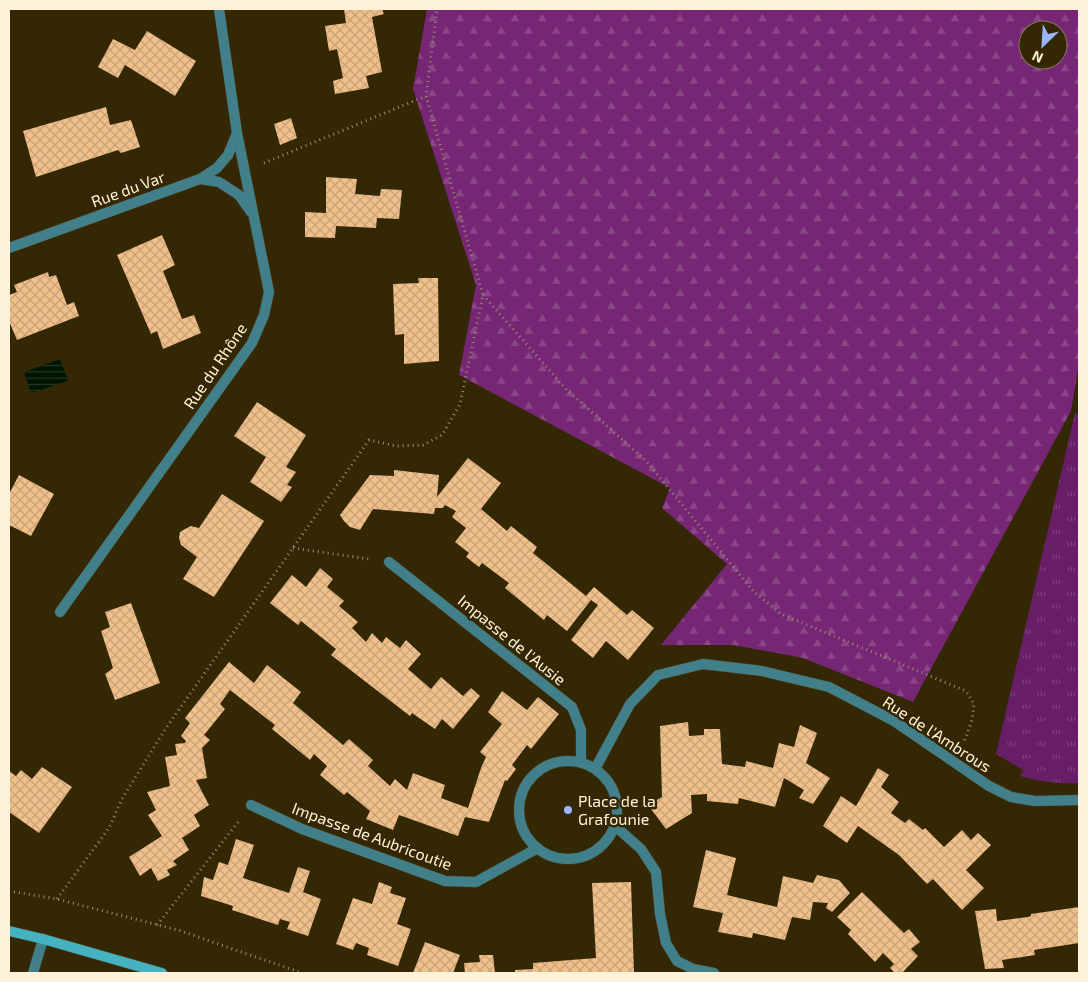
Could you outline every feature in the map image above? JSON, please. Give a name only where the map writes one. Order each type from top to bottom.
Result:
[{"type":"main road","points":[[9,930],[162,973]]},
{"type":"street","name":"Rue du Rhône","points":[[60,612],[252,343],[264,315],[270,292],[237,132],[219,9]]},
{"type":"street","name":"Rue du Var","points":[[9,248],[200,179],[217,168],[228,155],[237,132]]},
{"type":"street","points":[[200,179],[219,182],[233,190],[254,214]]},
{"type":"street","name":"Impasse de l'Ausie","points":[[389,562],[572,708],[580,730],[581,762]]},
{"type":"street","name":"Rue de l'Ambrous","points":[[595,769],[630,704],[658,675],[703,664],[762,671],[829,687],[894,721],[989,786],[1011,797],[1035,801],[1079,800]]},
{"type":"street","points":[[564,761],[581,762],[595,769],[607,780],[614,794],[617,810],[615,826],[608,840],[596,851],[582,858],[566,860],[550,857],[536,848],[525,836],[519,820],[518,803],[523,787],[533,774],[548,765],[564,761]]},
{"type":"street","name":"Impasse de Aubricoutie","points":[[251,805],[302,829],[445,881],[476,882],[536,848]]},
{"type":"street","points":[[615,826],[641,849],[656,872],[660,914],[666,943],[677,961],[693,969],[714,973]]},
{"type":"street","points":[[33,973],[43,938]]},
{"type":"path","points":[[437,9],[426,96],[483,295],[567,390],[647,462],[754,592],[781,614],[966,691],[974,704],[972,720],[956,763]]},
{"type":"path","points":[[245,171],[426,96]]},
{"type":"path","points":[[57,899],[108,828],[122,800],[166,728],[369,440],[396,446],[423,445],[442,435],[460,404],[483,295]]},
{"type":"path","points":[[293,548],[389,562]]},
{"type":"path","points":[[158,925],[251,805]]},
{"type":"path","points":[[9,891],[57,899],[181,931],[302,973]]},
{"type":"green space","points":[[427,9],[1079,9],[1079,364],[1071,411],[913,702],[803,658],[734,645],[661,645],[727,564],[662,508],[670,488],[459,375],[476,285],[413,89]]},
{"type":"green space","points":[[1075,413],[1079,414],[1079,783],[1064,783],[1020,776],[1023,770],[996,754]]},
{"type":"shaded area","points":[[60,359],[68,381],[31,393],[24,372]]},
{"type":"building","points":[[344,9],[382,9],[384,14],[372,17],[382,72],[366,76],[369,88],[335,94],[333,81],[343,78],[337,49],[329,51],[325,26],[346,23]]},
{"type":"building","points":[[147,31],[196,61],[175,96],[125,65],[118,78],[98,67],[113,39],[135,50]]},
{"type":"building","points":[[106,107],[110,125],[131,120],[140,147],[121,153],[118,150],[36,177],[23,131]]},
{"type":"building","points":[[291,118],[297,138],[280,145],[274,124]]},
{"type":"building","points":[[326,177],[357,179],[355,194],[380,196],[381,189],[402,190],[399,219],[377,218],[376,228],[336,226],[335,238],[305,237],[305,212],[326,213]]},
{"type":"building","points":[[162,235],[175,265],[163,271],[182,319],[194,315],[201,333],[163,349],[157,331],[151,334],[117,255]]},
{"type":"building","points":[[48,272],[49,277],[56,275],[67,305],[74,302],[79,316],[17,340],[9,321],[9,295],[17,292],[14,285]]},
{"type":"building","points":[[418,278],[438,278],[439,361],[404,364],[404,334],[395,335],[393,284],[419,283]]},
{"type":"building","points":[[257,402],[306,435],[286,467],[296,472],[287,485],[292,487],[281,502],[250,482],[266,457],[234,436]]},
{"type":"building","points":[[468,458],[501,483],[481,509],[507,531],[511,526],[537,547],[533,553],[586,596],[594,587],[627,615],[632,610],[654,628],[628,660],[606,641],[593,658],[571,640],[598,605],[591,600],[567,631],[547,615],[544,620],[505,588],[509,583],[482,563],[479,567],[466,557],[469,553],[455,542],[466,528],[452,517],[456,511],[445,505],[443,508],[435,508],[434,514],[373,509],[360,530],[350,527],[340,515],[370,475],[394,476],[394,470],[439,475],[437,497]]},
{"type":"building","points":[[19,475],[54,494],[31,536],[9,525],[9,494]]},
{"type":"building","points":[[222,494],[264,521],[214,597],[183,579],[197,557],[181,545],[179,538],[180,532],[191,526],[199,528]]},
{"type":"building","points":[[320,568],[333,579],[327,587],[344,601],[339,606],[358,622],[352,628],[366,642],[372,633],[382,643],[386,637],[400,648],[406,640],[421,654],[408,669],[431,689],[441,677],[463,696],[471,688],[480,696],[453,729],[442,719],[435,729],[412,713],[410,716],[331,655],[336,649],[301,621],[298,625],[270,603],[292,575],[306,587]]},
{"type":"building","points":[[131,603],[160,683],[115,700],[105,674],[113,668],[101,631],[110,627],[105,612]]},
{"type":"building","points":[[229,662],[254,683],[267,665],[301,692],[293,703],[343,745],[349,739],[373,760],[368,766],[390,786],[395,779],[407,790],[413,773],[445,785],[441,798],[468,808],[486,757],[480,752],[502,724],[488,712],[502,691],[527,710],[538,697],[559,714],[531,749],[527,745],[512,765],[516,769],[507,781],[505,780],[489,822],[465,817],[458,836],[399,815],[393,830],[366,819],[370,811],[347,792],[344,795],[320,775],[327,766],[314,754],[310,760],[272,729],[275,725],[230,690],[220,704],[225,709],[204,735],[210,740],[202,748],[207,778],[196,780],[209,805],[194,815],[200,826],[182,838],[189,850],[173,861],[177,865],[167,870],[170,875],[158,881],[151,868],[140,876],[129,857],[162,836],[148,815],[156,810],[147,792],[170,786],[165,757],[177,755],[175,744],[185,743],[186,741],[181,736],[190,723],[185,718]]},
{"type":"building","points":[[688,722],[689,736],[704,735],[704,729],[720,729],[722,764],[745,767],[746,761],[773,768],[779,743],[794,747],[800,725],[817,733],[806,763],[830,778],[813,804],[799,798],[804,790],[784,778],[775,807],[739,798],[738,804],[707,801],[707,794],[691,795],[692,813],[666,829],[648,805],[662,797],[660,726]]},
{"type":"building","points":[[42,767],[72,787],[39,833],[9,812],[9,771],[16,776],[21,770],[32,779]]},
{"type":"building","points":[[878,768],[889,775],[881,787],[899,802],[891,813],[905,823],[909,819],[923,830],[925,828],[944,847],[962,830],[971,840],[978,833],[991,845],[966,870],[984,888],[962,910],[933,879],[927,884],[899,855],[858,826],[847,843],[823,826],[841,796],[856,806]]},
{"type":"building","points":[[236,839],[254,845],[243,878],[289,893],[298,867],[310,871],[303,892],[321,899],[308,936],[287,929],[290,922],[280,919],[278,925],[232,910],[233,906],[201,896],[204,877],[213,880],[219,862],[228,865]]},
{"type":"building","points":[[706,850],[736,858],[727,895],[777,907],[783,876],[813,883],[817,875],[839,880],[850,893],[832,912],[826,908],[828,903],[813,902],[810,920],[792,917],[785,940],[753,933],[752,938],[718,932],[723,913],[693,907]]},
{"type":"building","points":[[379,882],[392,887],[390,893],[406,898],[397,924],[411,929],[398,966],[367,955],[369,948],[356,943],[353,950],[336,944],[353,898],[372,904]]},
{"type":"building","points":[[631,882],[634,973],[515,973],[515,970],[533,969],[533,963],[596,958],[592,883]]},
{"type":"building","points":[[862,892],[904,933],[909,929],[920,942],[911,949],[918,956],[902,973],[895,973],[890,968],[894,964],[883,953],[875,962],[848,934],[851,930],[837,917]]},
{"type":"building","points":[[1079,907],[1079,943],[1034,950],[1035,955],[1002,960],[1004,968],[985,969],[975,911],[996,909],[997,921]]},
{"type":"building","points":[[425,942],[460,955],[453,973],[413,973]]},
{"type":"building","points":[[479,955],[493,955],[495,973],[465,973],[464,963],[480,962]]},
{"type":"place","name":"Place de la Grafounie","points":[[568,810]]}]
